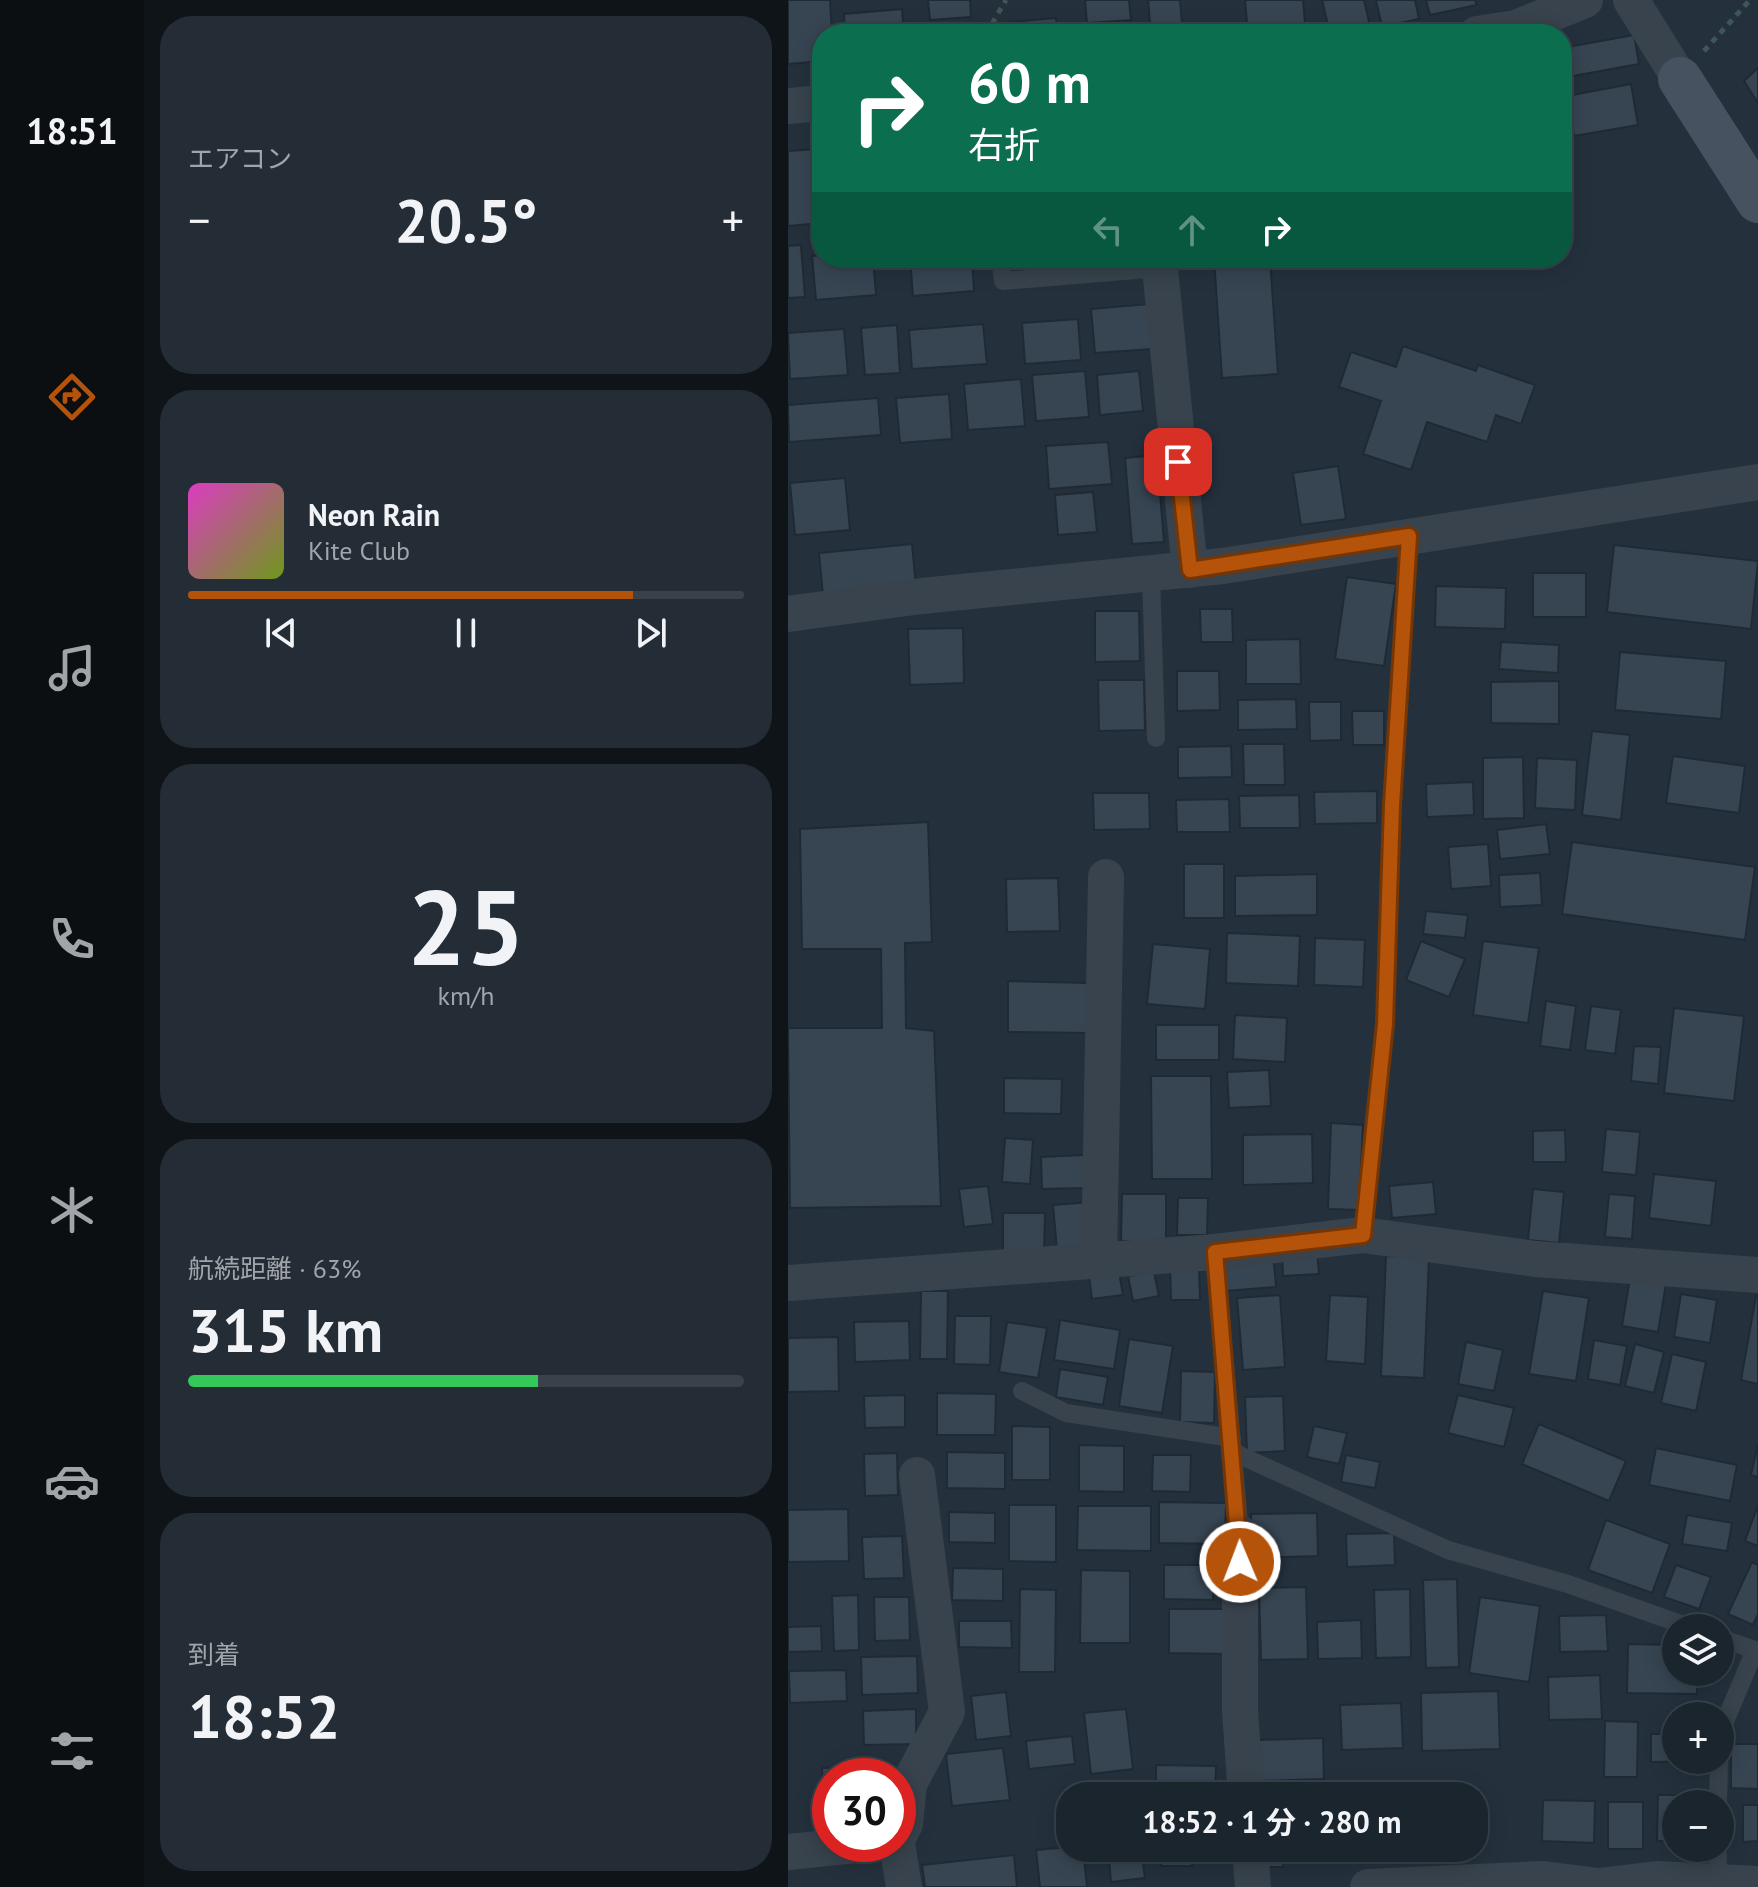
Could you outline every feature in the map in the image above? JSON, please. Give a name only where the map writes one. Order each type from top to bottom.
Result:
[{"type":"street","points":[[1526,24],[1585,0]]},
{"type":"street","points":[[1631,0],[1758,201]]},
{"type":"street","points":[[788,106],[812,104]]},
{"type":"street","points":[[1160,268],[1190,570]]},
{"type":"street","points":[[788,614],[922,596],[1190,570],[1758,482]]},
{"type":"street","points":[[1099,1262],[1106,877]]},
{"type":"street","points":[[788,1283],[1099,1262],[1363,1235],[1536,1259],[1758,1275]]},
{"type":"street","points":[[916,1771],[947,1712],[917,1475]]},
{"type":"street","points":[[1240,1533],[1240,1711],[1245,1782]]},
{"type":"street","points":[[788,1852],[812,1850]]},
{"type":"street","points":[[900,1862],[904,1887]]},
{"type":"street","points":[[1251,1862],[1253,1887]]},
{"type":"street","points":[[1368,1887],[1543,1879],[1599,1886],[1657,1879],[1717,1865],[1758,1884]]},
{"type":"lane","points":[[1001,268],[1003,281],[1116,268]]},
{"type":"lane","points":[[1363,1235],[1385,1024],[1392,805],[1409,536]]},
{"type":"lane","points":[[1151,574],[1156,738]]},
{"type":"lane","points":[[1215,1252],[1240,1533]]},
{"type":"lane","points":[[1022,1391],[1066,1413],[1232,1445],[1448,1550],[1568,1584],[1662,1617]]},
{"type":"lane","points":[[1733,1702],[1755,1650],[1734,1643]]},
{"type":"path","points":[[992,24],[1006,0]]},
{"type":"path","points":[[1680,79],[1750,0]]},
{"type":"building","points":[[788,0],[830,0],[831,24],[812,24],[812,62],[788,64]]},
{"type":"building","points":[[928,0],[970,0],[971,17],[930,20]]},
{"type":"building","points":[[1085,0],[1129,0],[1131,20],[1087,23]]},
{"type":"building","points":[[1148,0],[1180,0],[1182,24],[1150,24]]},
{"type":"building","points":[[1245,0],[1303,0],[1305,24],[1247,24]]},
{"type":"building","points":[[1322,0],[1364,0],[1370,24],[1328,24]]},
{"type":"building","points":[[1376,0],[1415,0],[1419,19],[1381,24]]},
{"type":"building","points":[[1426,0],[1475,0],[1477,5],[1430,15]]},
{"type":"building","points":[[902,9],[903,24],[844,24],[844,14]]},
{"type":"building","points":[[1056,18],[1057,24],[1010,24]]},
{"type":"building","points":[[1634,35],[1639,64],[1572,76],[1572,46]]},
{"type":"building","points":[[1758,68],[1758,103],[1744,81]]},
{"type":"building","points":[[1631,84],[1638,125],[1574,136],[1572,95]]},
{"type":"building","points":[[812,149],[812,224],[788,226],[788,151]]},
{"type":"building","points":[[801,245],[805,297],[788,298],[788,246]]},
{"type":"building","points":[[813,268],[874,268],[876,295],[816,300]]},
{"type":"building","points":[[911,268],[973,268],[974,291],[913,296]]},
{"type":"building","points":[[1215,268],[1271,268],[1278,374],[1222,378]]},
{"type":"building","points":[[1149,304],[1152,349],[1095,353],[1091,309]]},
{"type":"building","points":[[1078,319],[1081,360],[1025,364],[1022,323]]},
{"type":"building","points":[[983,324],[987,364],[912,369],[909,330]]},
{"type":"building","points":[[897,325],[900,373],[865,375],[861,328]]},
{"type":"building","points":[[844,329],[848,375],[790,379],[788,333]]},
{"type":"building","points":[[1403,346],[1476,371],[1478,365],[1535,385],[1521,424],[1496,415],[1487,442],[1427,422],[1411,470],[1363,454],[1381,401],[1339,387],[1351,352],[1396,367]]},
{"type":"building","points":[[1085,371],[1089,417],[1036,421],[1032,375]]},
{"type":"building","points":[[1139,371],[1143,411],[1100,415],[1097,375]]},
{"type":"building","points":[[1021,379],[1025,426],[968,430],[964,384]]},
{"type":"building","points":[[949,394],[952,439],[900,443],[896,398]]},
{"type":"building","points":[[878,398],[881,435],[789,442],[788,405]]},
{"type":"building","points":[[1108,442],[1112,484],[1049,489],[1046,446]]},
{"type":"building","points":[[1157,455],[1164,542],[1132,544],[1125,458]]},
{"type":"building","points":[[1338,466],[1346,519],[1301,525],[1293,473]]},
{"type":"building","points":[[845,478],[850,530],[795,535],[790,483]]},
{"type":"building","points":[[1093,492],[1097,532],[1058,535],[1055,495]]},
{"type":"building","points":[[912,544],[916,586],[823,595],[819,553]]},
{"type":"building","points":[[1614,545],[1758,561],[1751,629],[1607,612]]},
{"type":"building","points":[[1533,573],[1586,573],[1586,617],[1533,617]]},
{"type":"building","points":[[1347,577],[1396,584],[1384,666],[1335,659]]},
{"type":"building","points":[[1436,586],[1506,588],[1505,629],[1435,627]]},
{"type":"building","points":[[1200,609],[1232,609],[1233,642],[1201,642]]},
{"type":"building","points":[[1095,611],[1139,611],[1140,661],[1095,662]]},
{"type":"building","points":[[963,628],[964,683],[910,685],[908,629]]},
{"type":"building","points":[[1300,639],[1301,684],[1246,684],[1246,640]]},
{"type":"building","points":[[1501,642],[1559,645],[1558,673],[1499,669]]},
{"type":"building","points":[[1620,652],[1726,661],[1721,719],[1615,710]]},
{"type":"building","points":[[1177,671],[1219,671],[1220,710],[1177,711]]},
{"type":"building","points":[[1098,680],[1144,680],[1145,730],[1099,731]]},
{"type":"building","points":[[1559,681],[1559,724],[1491,723],[1491,682]]},
{"type":"building","points":[[1296,699],[1297,729],[1238,730],[1238,700]]},
{"type":"building","points":[[1309,702],[1341,702],[1341,740],[1310,741]]},
{"type":"building","points":[[1352,711],[1384,711],[1384,745],[1353,745]]},
{"type":"building","points":[[1592,731],[1630,735],[1621,820],[1582,815]]},
{"type":"building","points":[[1243,744],[1284,744],[1285,785],[1244,785]]},
{"type":"building","points":[[1231,746],[1232,777],[1178,778],[1178,747]]},
{"type":"building","points":[[1673,756],[1745,766],[1739,813],[1666,803]]},
{"type":"building","points":[[1523,757],[1524,818],[1483,819],[1483,758]]},
{"type":"building","points":[[1537,758],[1577,760],[1575,810],[1535,808]]},
{"type":"building","points":[[1473,782],[1474,815],[1427,817],[1426,784]]},
{"type":"building","points":[[1377,791],[1377,823],[1315,824],[1314,792]]},
{"type":"building","points":[[1093,793],[1149,793],[1150,829],[1094,830]]},
{"type":"building","points":[[1299,795],[1300,828],[1240,828],[1239,796]]},
{"type":"building","points":[[1229,799],[1230,832],[1177,832],[1176,800]]},
{"type":"building","points":[[928,822],[932,942],[905,943],[906,1028],[934,1031],[941,1206],[790,1208],[788,1028],[882,1028],[881,949],[802,949],[800,829]]},
{"type":"building","points":[[1546,824],[1550,854],[1500,859],[1497,830]]},
{"type":"building","points":[[1572,842],[1755,867],[1745,940],[1562,914]]},
{"type":"building","points":[[1488,844],[1491,886],[1451,889],[1448,847]]},
{"type":"building","points":[[1184,864],[1224,864],[1224,918],[1184,918]]},
{"type":"building","points":[[1540,873],[1542,905],[1500,907],[1499,875]]},
{"type":"building","points":[[1317,874],[1317,915],[1235,916],[1235,876]]},
{"type":"building","points":[[1058,878],[1060,931],[1007,932],[1006,879]]},
{"type":"building","points":[[1426,911],[1468,915],[1465,938],[1423,934]]},
{"type":"building","points":[[1227,933],[1300,936],[1298,986],[1226,983]]},
{"type":"building","points":[[1315,938],[1365,940],[1363,987],[1314,985]]},
{"type":"building","points":[[1421,941],[1465,959],[1449,997],[1406,980]]},
{"type":"building","points":[[1483,941],[1539,948],[1528,1023],[1473,1015]]},
{"type":"building","points":[[1153,944],[1210,949],[1205,1009],[1147,1004]]},
{"type":"building","points":[[1008,981],[1088,983],[1088,1033],[1008,1032]]},
{"type":"building","points":[[1546,1001],[1576,1006],[1570,1050],[1540,1046]]},
{"type":"building","points":[[1591,1006],[1621,1010],[1615,1054],[1585,1050]]},
{"type":"building","points":[[1674,1008],[1744,1016],[1734,1101],[1664,1093]]},
{"type":"building","points":[[1235,1015],[1287,1018],[1285,1062],[1233,1059]]},
{"type":"building","points":[[1156,1025],[1219,1025],[1219,1060],[1156,1060]]},
{"type":"building","points":[[1634,1046],[1661,1047],[1658,1084],[1631,1081]]},
{"type":"building","points":[[1269,1070],[1271,1106],[1229,1108],[1227,1072]]},
{"type":"building","points":[[1151,1076],[1211,1076],[1212,1179],[1152,1179]]},
{"type":"building","points":[[1004,1078],[1062,1079],[1061,1114],[1004,1113]]},
{"type":"building","points":[[1331,1123],[1363,1125],[1359,1210],[1328,1209]]},
{"type":"building","points":[[1606,1129],[1640,1132],[1636,1175],[1602,1172]]},
{"type":"building","points":[[1565,1130],[1566,1162],[1533,1162],[1533,1131]]},
{"type":"building","points":[[1312,1134],[1313,1183],[1243,1185],[1243,1135]]},
{"type":"building","points":[[1005,1138],[1033,1140],[1030,1184],[1002,1182]]},
{"type":"building","points":[[1084,1155],[1085,1188],[1042,1189],[1041,1157]]},
{"type":"building","points":[[1654,1174],[1716,1181],[1711,1226],[1649,1218]]},
{"type":"building","points":[[1433,1182],[1436,1214],[1392,1218],[1389,1186]]},
{"type":"building","points":[[988,1186],[993,1224],[964,1227],[959,1189]]},
{"type":"building","points":[[1533,1189],[1564,1192],[1559,1243],[1528,1240]]},
{"type":"building","points":[[1122,1194],[1166,1194],[1166,1241],[1121,1241]]},
{"type":"building","points":[[1609,1194],[1635,1196],[1632,1239],[1605,1237]]},
{"type":"building","points":[[1178,1198],[1208,1198],[1207,1235],[1177,1235]]},
{"type":"building","points":[[1092,1202],[1095,1247],[1057,1250],[1053,1205]]},
{"type":"building","points":[[1003,1213],[1045,1213],[1044,1254],[1003,1254]]},
{"type":"building","points":[[1317,1250],[1319,1274],[1283,1276],[1282,1253]]},
{"type":"building","points":[[1273,1251],[1276,1287],[1224,1291],[1220,1255]]},
{"type":"building","points":[[1386,1256],[1429,1258],[1424,1378],[1381,1376]]},
{"type":"building","points":[[1199,1265],[1200,1300],[1171,1300],[1170,1266]]},
{"type":"building","points":[[1119,1272],[1123,1295],[1092,1299],[1089,1276]]},
{"type":"building","points":[[1154,1272],[1159,1296],[1133,1301],[1128,1276]]},
{"type":"building","points":[[1630,1278],[1666,1284],[1658,1332],[1622,1326]]},
{"type":"building","points":[[921,1291],[948,1291],[947,1359],[920,1359]]},
{"type":"building","points":[[1543,1291],[1589,1298],[1576,1381],[1529,1374]]},
{"type":"building","points":[[1681,1294],[1717,1300],[1710,1343],[1674,1337]]},
{"type":"building","points":[[1280,1295],[1285,1367],[1243,1370],[1237,1298]]},
{"type":"building","points":[[1330,1295],[1368,1297],[1365,1364],[1326,1361]]},
{"type":"building","points":[[1758,1296],[1758,1384],[1741,1380]]},
{"type":"building","points":[[955,1316],[991,1316],[990,1365],[954,1364]]},
{"type":"building","points":[[1060,1320],[1120,1330],[1114,1369],[1054,1360]]},
{"type":"building","points":[[909,1321],[910,1360],[855,1362],[854,1322]]},
{"type":"building","points":[[1007,1322],[1047,1328],[1038,1378],[999,1372]]},
{"type":"building","points":[[838,1337],[839,1391],[788,1392],[788,1338]]},
{"type":"building","points":[[1129,1339],[1173,1346],[1162,1413],[1119,1406]]},
{"type":"building","points":[[1594,1340],[1627,1346],[1620,1385],[1588,1379]]},
{"type":"building","points":[[1466,1342],[1503,1350],[1494,1391],[1458,1384]]},
{"type":"building","points":[[1635,1344],[1664,1352],[1654,1393],[1625,1386]]},
{"type":"building","points":[[1672,1354],[1706,1362],[1696,1411],[1661,1403]]},
{"type":"building","points":[[1060,1369],[1108,1377],[1103,1405],[1056,1397]]},
{"type":"building","points":[[1181,1371],[1215,1372],[1214,1423],[1180,1422]]},
{"type":"building","points":[[937,1393],[996,1394],[995,1435],[937,1435]]},
{"type":"building","points":[[905,1395],[905,1427],[865,1428],[864,1396]]},
{"type":"building","points":[[1458,1395],[1514,1408],[1504,1447],[1448,1433]]},
{"type":"building","points":[[1283,1396],[1285,1451],[1247,1453],[1245,1397]]},
{"type":"building","points":[[1539,1424],[1626,1461],[1609,1501],[1522,1464]]},
{"type":"building","points":[[1012,1426],[1050,1427],[1050,1480],[1012,1480]]},
{"type":"building","points":[[1314,1426],[1347,1433],[1339,1464],[1307,1457]]},
{"type":"building","points":[[1758,1444],[1758,1477],[1751,1475]]},
{"type":"building","points":[[1079,1445],[1124,1446],[1124,1492],[1079,1491]]},
{"type":"building","points":[[1656,1448],[1737,1465],[1730,1501],[1649,1485]]},
{"type":"building","points":[[947,1452],[1005,1453],[1005,1489],[947,1488]]},
{"type":"building","points":[[897,1453],[898,1495],[865,1496],[864,1454]]},
{"type":"building","points":[[1153,1455],[1191,1455],[1190,1492],[1152,1491]]},
{"type":"building","points":[[1346,1455],[1380,1462],[1375,1488],[1341,1482]]},
{"type":"building","points":[[1159,1502],[1226,1503],[1225,1544],[1159,1543]]},
{"type":"building","points":[[1009,1505],[1056,1505],[1056,1562],[1009,1561]]},
{"type":"building","points":[[1758,1505],[1758,1546],[1745,1541]]},
{"type":"building","points":[[1078,1506],[1151,1506],[1151,1551],[1077,1550]]},
{"type":"building","points":[[848,1509],[849,1561],[788,1562],[788,1510]]},
{"type":"building","points":[[949,1512],[995,1513],[995,1543],[949,1542]]},
{"type":"building","points":[[1317,1513],[1318,1556],[1252,1558],[1251,1514]]},
{"type":"building","points":[[1687,1515],[1732,1523],[1727,1551],[1682,1544]]},
{"type":"building","points":[[1606,1520],[1670,1544],[1652,1593],[1588,1570]]},
{"type":"building","points":[[1394,1533],[1395,1565],[1347,1567],[1346,1534]]},
{"type":"building","points":[[902,1536],[904,1578],[864,1579],[862,1537]]},
{"type":"building","points":[[1752,1562],[1758,1565],[1758,1614],[1753,1625],[1734,1614],[1728,1614]]},
{"type":"building","points":[[1164,1565],[1213,1565],[1213,1600],[1164,1599]]},
{"type":"building","points":[[1676,1565],[1711,1577],[1699,1609],[1664,1597]]},
{"type":"building","points":[[953,1568],[1003,1569],[1003,1601],[952,1600]]},
{"type":"building","points":[[1081,1570],[1130,1571],[1130,1643],[1080,1643]]},
{"type":"building","points":[[1457,1579],[1459,1667],[1426,1668],[1423,1580]]},
{"type":"building","points":[[1306,1587],[1308,1659],[1261,1660],[1259,1588]]},
{"type":"building","points":[[1020,1589],[1056,1590],[1055,1672],[1019,1672]]},
{"type":"building","points":[[1410,1589],[1411,1657],[1376,1658],[1374,1590]]},
{"type":"building","points":[[858,1595],[859,1650],[834,1651],[832,1596]]},
{"type":"building","points":[[874,1597],[909,1597],[910,1640],[875,1641]]},
{"type":"building","points":[[1480,1597],[1540,1606],[1529,1682],[1469,1673]]},
{"type":"building","points":[[1169,1609],[1227,1609],[1227,1654],[1169,1653]]},
{"type":"building","points":[[1606,1615],[1608,1651],[1560,1652],[1559,1616]]},
{"type":"building","points":[[1361,1620],[1362,1658],[1318,1659],[1317,1622]]},
{"type":"building","points":[[959,1621],[1011,1621],[1012,1648],[959,1647]]},
{"type":"building","points":[[821,1626],[822,1651],[788,1652],[788,1627]]},
{"type":"building","points":[[1628,1644],[1662,1645],[1662,1686],[1697,1686],[1697,1694],[1627,1693]]},
{"type":"building","points":[[917,1656],[918,1693],[862,1695],[861,1657]]},
{"type":"building","points":[[846,1670],[847,1701],[790,1703],[789,1671]]},
{"type":"building","points":[[1600,1675],[1602,1719],[1549,1720],[1548,1677]]},
{"type":"building","points":[[1498,1691],[1500,1749],[1422,1751],[1421,1693]]},
{"type":"building","points":[[1006,1692],[1011,1736],[976,1740],[971,1696]]},
{"type":"building","points":[[1401,1703],[1403,1748],[1342,1750],[1340,1705]]},
{"type":"building","points":[[916,1709],[916,1744],[864,1745],[863,1711]]},
{"type":"building","points":[[1126,1709],[1133,1769],[1091,1774],[1084,1713]]},
{"type":"building","points":[[1605,1721],[1638,1722],[1637,1777],[1604,1777]]},
{"type":"building","points":[[1651,1734],[1662,1734],[1662,1762],[1651,1762]]},
{"type":"building","points":[[1072,1736],[1075,1764],[1029,1769],[1026,1741]]},
{"type":"building","points":[[1323,1738],[1324,1779],[1260,1781],[1259,1740]]},
{"type":"building","points":[[1734,1744],[1758,1744],[1758,1789],[1731,1788]]},
{"type":"building","points":[[1003,1748],[1010,1800],[952,1806],[946,1754]]},
{"type":"building","points":[[1156,1765],[1216,1766],[1215,1782],[1156,1782]]},
{"type":"building","points":[[1658,1795],[1662,1795],[1662,1841],[1657,1841]]},
{"type":"building","points":[[1543,1800],[1595,1801],[1594,1843],[1542,1841]]},
{"type":"building","points":[[1608,1802],[1643,1802],[1643,1849],[1608,1849]]},
{"type":"building","points":[[1743,1805],[1758,1805],[1758,1841],[1743,1842]]},
{"type":"building","points":[[1056,1848],[1056,1862],[1084,1862],[1087,1887],[1040,1887],[1036,1850]]},
{"type":"building","points":[[1014,1855],[1017,1887],[925,1887],[922,1865]]},
{"type":"building","points":[[1109,1862],[1143,1862],[1145,1878],[1111,1882]]},
{"type":"building","points":[[1161,1862],[1192,1862],[1192,1866],[1161,1866]]},
{"type":"building","points":[[1260,1862],[1283,1862],[1283,1867],[1260,1867]]},
{"type":"route","points":[[1178,462],[1190,570],[1409,536],[1392,805],[1385,1024],[1363,1235],[1215,1252],[1240,1562]]}]
